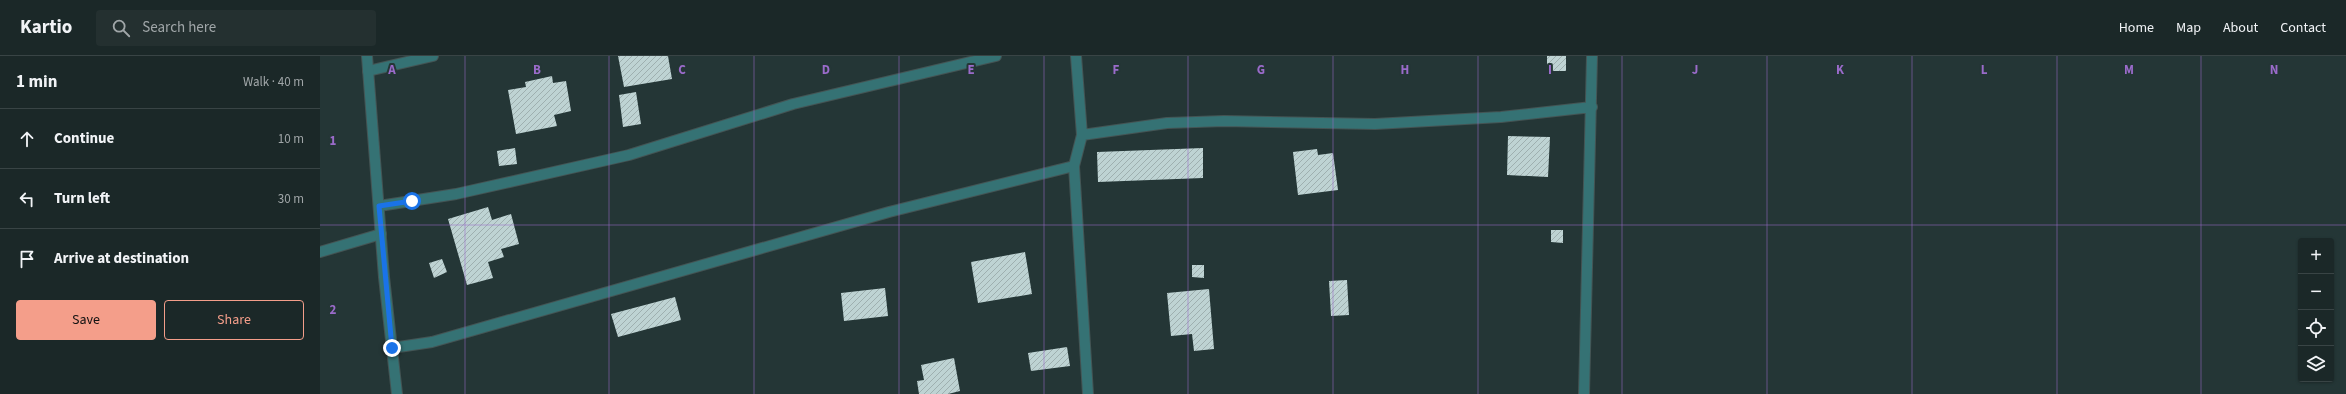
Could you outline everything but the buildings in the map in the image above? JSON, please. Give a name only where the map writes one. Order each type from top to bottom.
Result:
[{"type":"street","points":[[367,56],[381,234],[397,394]]},
{"type":"street","points":[[368,71],[433,56]]},
{"type":"street","points":[[379,206],[456,194],[629,155],[793,104],[996,56]]},
{"type":"street","points":[[1076,56],[1082,136],[1074,166],[1088,394]]},
{"type":"street","points":[[1584,394],[1592,107],[1592,56]]},
{"type":"street","points":[[1082,136],[1167,123],[1224,121],[1375,124],[1501,117],[1592,107]]},
{"type":"street","points":[[392,348],[432,342],[889,212],[1074,166]]},
{"type":"street","points":[[320,252],[381,234]]},
{"type":"route","points":[[392,348],[384,277],[379,206],[412,201]]}]
